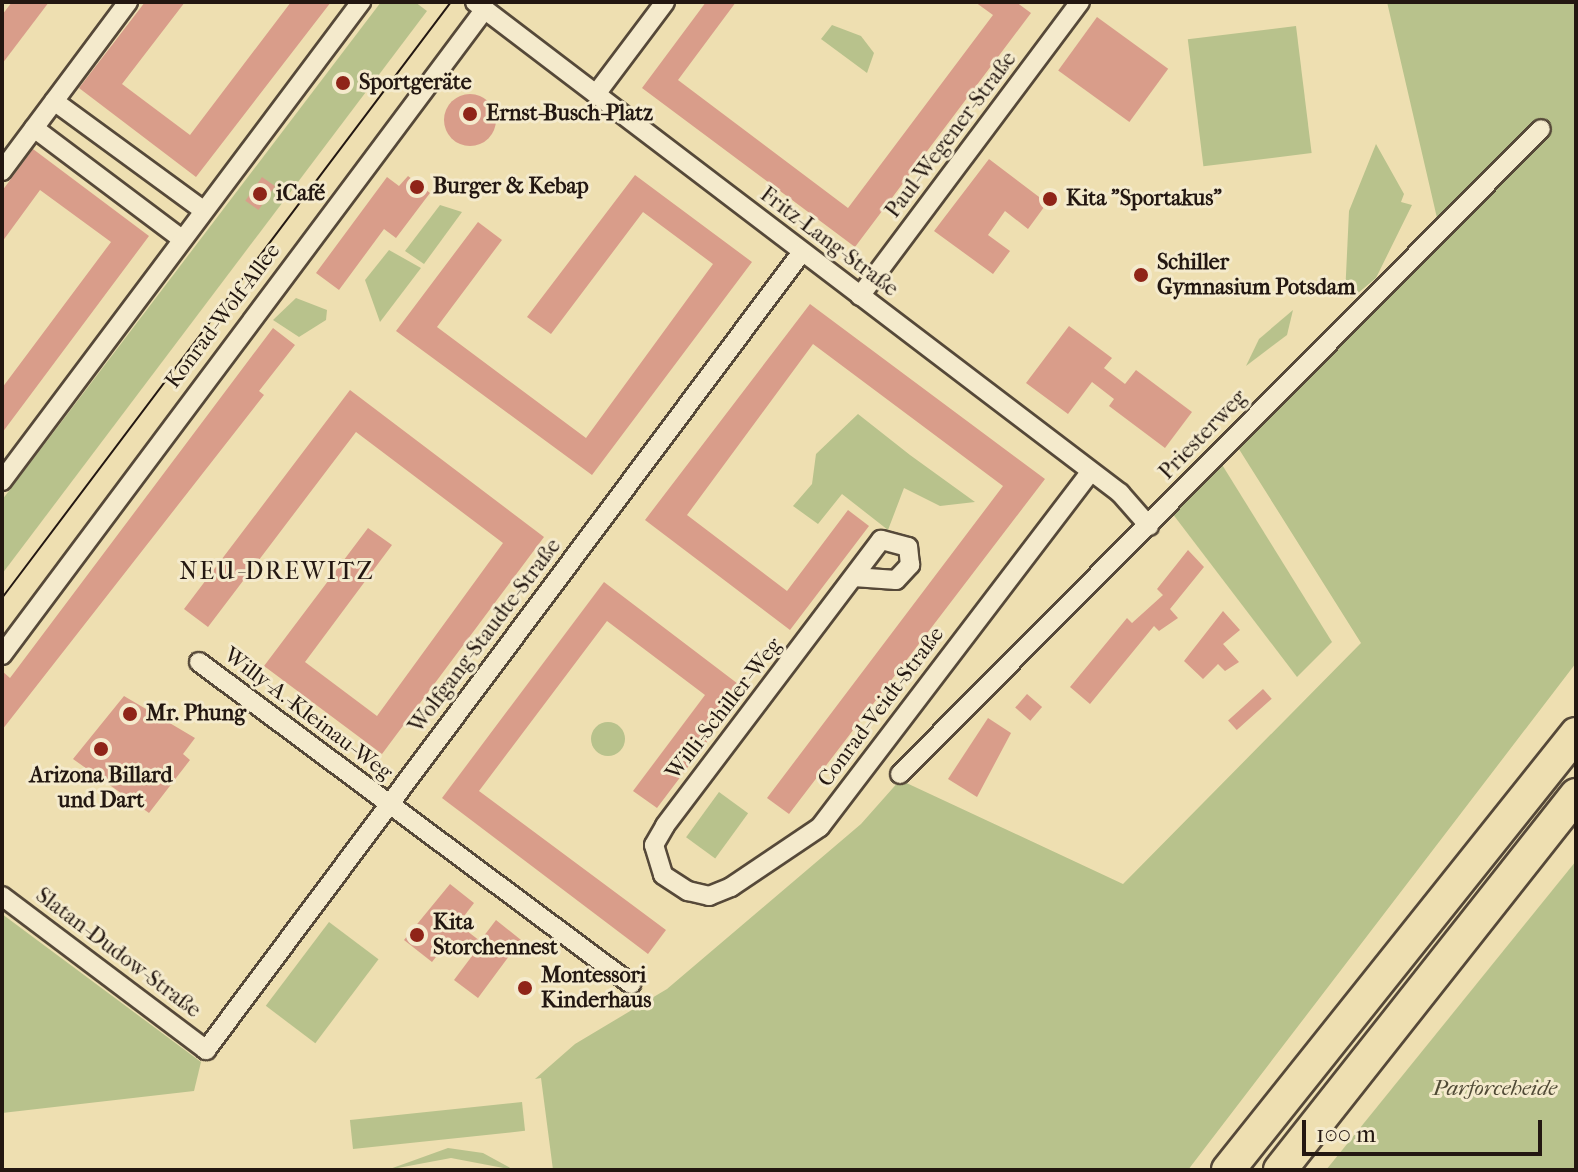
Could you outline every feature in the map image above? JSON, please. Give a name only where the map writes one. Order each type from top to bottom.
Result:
[{"type":"highway","points":[[1228,1170],[1576,734]]},
{"type":"highway","points":[[1280,1170],[1576,795]]},
{"type":"street","points":[[2,481],[361,2]]},
{"type":"street","points":[[596,94],[665,2]]},
{"type":"street","name":"Paul-Wegener-Straße","points":[[860,296],[1081,2]]},
{"type":"street","points":[[2,171],[121,6]]},
{"type":"street","name":"Fritz-Lang-Straße","points":[[480,6],[1090,472],[1149,526]]},
{"type":"street","name":"Konrad-Wolf-Allee","points":[[2,655],[480,6]]},
{"type":"street","points":[[54,101],[203,210]]},
{"type":"street","points":[[34,128],[182,239]]},
{"type":"street","name":"Priesterweg","points":[[900,774],[1541,129]]},
{"type":"street","name":"Wolfgang-Staudte-Straße","points":[[206,1050],[802,252]]},
{"type":"street","name":"Conrad-Veidt-Straße","points":[[663,875],[709,896],[820,827],[1090,472]]},
{"type":"street","name":"Willi-Schiller-Weg","points":[[663,875],[654,845],[665,826],[854,577]]},
{"type":"street","name":"Willy-A.-Kleinau-Weg","points":[[199,662],[631,984]]},
{"type":"street","name":"Slatan-Dudow-Straße","points":[[2,896],[206,1050]]},
{"type":"green space","points":[[381,2],[415,2],[427,11],[2,574],[2,500]]},
{"type":"green space","points":[[1387,2],[1576,2],[1576,663],[1188,1170],[553,1170],[541,1078],[535,1079],[575,1044],[667,989],[861,824],[900,780],[1123,884],[1361,643],[1237,446],[1532,147],[1529,125],[1437,218]]},
{"type":"green space","points":[[832,25],[861,36],[874,53],[867,73],[821,39]]},
{"type":"green space","points":[[1296,26],[1312,153],[1203,166],[1188,39]]},
{"type":"green space","points":[[1376,144],[1404,194],[1401,202],[1412,205],[1376,278],[1352,298],[1345,296],[1349,211]]},
{"type":"green space","points":[[440,205],[462,212],[424,264],[405,251]]},
{"type":"green space","points":[[389,250],[421,268],[380,322],[365,280]]},
{"type":"green space","points":[[296,298],[327,310],[326,320],[299,337],[273,320]]},
{"type":"green space","points":[[1293,310],[1287,335],[1246,366],[1259,339]]},
{"type":"green space","points":[[858,414],[975,502],[940,506],[904,488],[888,530],[842,494],[818,524],[793,506],[812,484],[816,454]]},
{"type":"green space","points":[[1221,463],[1332,642],[1297,677],[1172,513]]},
{"type":"green space","points":[[608,722],[620,727],[625,739],[620,751],[608,756],[596,751],[591,739],[596,727]]},
{"type":"green space","points":[[719,792],[748,813],[715,858],[686,837]]},
{"type":"green space","name":"Parforceheide","points":[[1576,861],[1576,1170],[1326,1170]]},
{"type":"green space","points":[[2,914],[201,1062],[194,1091],[2,1113]]},
{"type":"green space","points":[[329,922],[379,959],[315,1043],[266,1006]]},
{"type":"green space","points":[[522,1102],[525,1131],[353,1149],[350,1120]]},
{"type":"green space","points":[[448,1148],[483,1153],[514,1170],[451,1158],[387,1170]]},
{"type":"building","points":[[12,2],[49,2],[2,64],[2,15]]},
{"type":"building","points":[[145,2],[185,2],[122,84],[190,135],[291,2],[331,2],[196,177],[79,88]]},
{"type":"building","points":[[706,2],[736,2],[678,80],[848,208],[993,15],[975,2],[1016,2],[1031,13],[855,247],[642,88]]},
{"type":"building","points":[[1097,17],[1168,69],[1129,122],[1058,70]]},
{"type":"building","points":[[470,94],[488,102],[496,120],[488,138],[470,146],[452,138],[444,120],[452,102]]},
{"type":"building","points":[[33,149],[149,236],[2,433],[2,388],[111,242],[40,190],[2,242],[2,191]]},
{"type":"building","points":[[989,159],[1047,203],[1028,229],[1005,211],[988,235],[1010,251],[993,274],[934,231]]},
{"type":"building","points":[[635,175],[752,262],[592,475],[396,331],[478,222],[502,240],[437,327],[586,438],[713,264],[643,212],[551,334],[527,317]]},
{"type":"building","points":[[408,176],[430,193],[396,238],[384,229],[339,290],[316,273],[387,177],[399,186]]},
{"type":"building","name":"iCafé","points":[[262,177],[275,186],[258,210],[245,201]]},
{"type":"building","points":[[810,304],[1045,479],[789,814],[767,798],[1003,486],[813,344],[687,515],[787,591],[848,510],[869,526],[790,630],[645,520]]},
{"type":"building","points":[[1069,326],[1112,358],[1104,368],[1125,384],[1136,370],[1192,412],[1165,448],[1109,406],[1114,399],[1092,382],[1068,414],[1026,383]]},
{"type":"building","points":[[273,328],[295,345],[259,391],[264,395],[2,730],[2,671],[10,678]]},
{"type":"building","points":[[350,390],[544,537],[382,754],[264,666],[368,528],[392,545],[305,662],[377,716],[503,543],[356,432],[208,627],[184,609]]},
{"type":"building","points":[[1188,550],[1204,567],[1170,609],[1178,618],[1159,631],[1154,626],[1090,704],[1070,687],[1127,618],[1132,623],[1163,595],[1157,589]]},
{"type":"building","points":[[604,582],[746,690],[657,808],[633,791],[705,695],[607,621],[479,791],[666,930],[648,954],[442,798]]},
{"type":"building","points":[[1223,611],[1240,630],[1223,644],[1239,662],[1225,671],[1218,664],[1203,679],[1184,661]]},
{"type":"building","points":[[1263,689],[1272,699],[1237,730],[1228,720]]},
{"type":"building","points":[[1027,694],[1042,707],[1030,721],[1015,708]]},
{"type":"building","points":[[124,696],[195,738],[183,754],[190,760],[149,813],[73,759]]},
{"type":"building","points":[[988,718],[1011,733],[977,797],[948,779]]},
{"type":"building","points":[[450,884],[474,903],[458,924],[480,941],[496,920],[521,940],[478,998],[454,980],[472,956],[450,939],[432,962],[404,940]]},
{"type":"tram line","points":[[2,598],[451,2]]},
{"type":"place","name":"Sportgeräte","points":[[343,83]]},
{"type":"place","name":"Ernst-Busch-Platz","points":[[470,114]]},
{"type":"place","name":"Burger & Kebap","points":[[417,187]]},
{"type":"place","name":"iCafé","points":[[260,194]]},
{"type":"place","name":"Kita \"Sportakus\"","points":[[1050,199]]},
{"type":"place","name":"Schiller Gymnasium Potsdam","points":[[1141,275]]},
{"type":"place","name":"Mr. Phung","points":[[130,714]]},
{"type":"place","name":"Arizona Billard und Dart","points":[[101,749]]},
{"type":"place","name":"Kita Storchennest","points":[[417,935]]},
{"type":"place","name":"Montessori Kinderhaus","points":[[525,988]]},
{"type":"district","name":"NEU-DREWITZ","points":[[277,572]]}]
